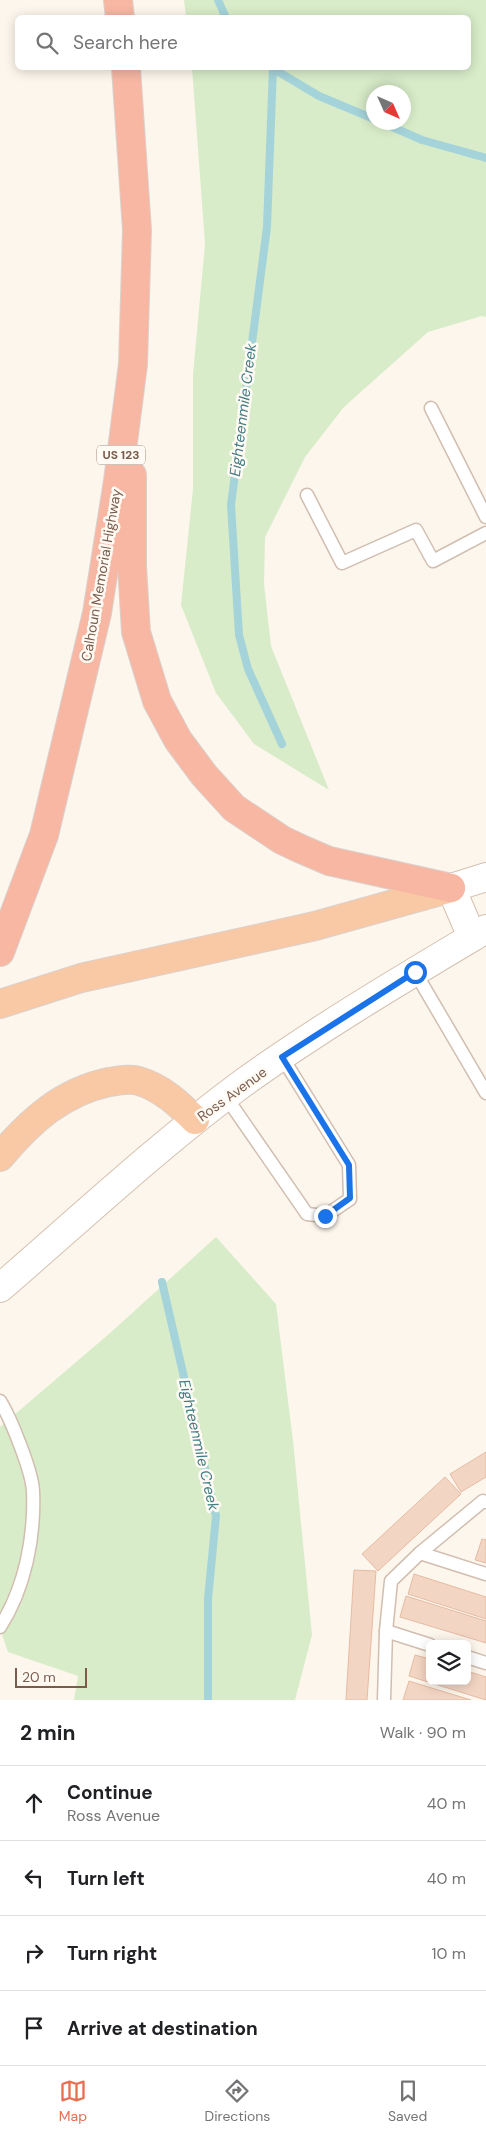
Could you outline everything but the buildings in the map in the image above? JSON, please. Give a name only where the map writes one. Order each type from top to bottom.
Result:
[{"type":"highway","points":[[118,0],[120,15]]},
{"type":"highway","name":"Calhoun Memorial Highway","points":[[0,952],[44,835],[97,613],[118,481],[133,364],[138,230],[126,70]]},
{"type":"highway","points":[[133,364],[132,566],[136,632],[157,700],[178,740],[204,775],[234,808],[282,840],[329,861],[451,888]]},
{"type":"highway","points":[[0,1004],[81,978],[315,926],[451,888]]},
{"type":"highway","points":[[0,1157],[14,1140],[65,1098],[89,1087],[116,1081],[138,1080],[176,1100],[195,1120]]},
{"type":"main road","points":[[479,933],[451,888],[486,877]]},
{"type":"main road","name":"Ross Avenue","points":[[0,1288],[195,1120],[226,1097],[282,1057],[479,933]]},
{"type":"lane","points":[[431,408],[486,517]]},
{"type":"lane","points":[[307,495],[342,564],[416,530],[433,562],[486,533]]},
{"type":"lane","points":[[415,972],[482,1076],[486,1093]]},
{"type":"lane","points":[[226,1097],[307,1214],[325,1216],[338,1207],[350,1198],[349,1165],[282,1057]]},
{"type":"lane","points":[[0,1401],[12,1424],[33,1489],[30,1542],[13,1606],[0,1627]]},
{"type":"lane","points":[[384,1700],[386,1630],[391,1581],[420,1553],[483,1501],[486,1502]]},
{"type":"lane","points":[[420,1553],[486,1574]]},
{"type":"lane","points":[[386,1630],[426,1644]]},
{"type":"lane","points":[[471,1658],[486,1663]]},
{"type":"green space","points":[[184,0],[486,0],[486,317],[482,316],[428,332],[344,407],[305,457],[265,537],[264,584],[271,646],[329,790],[254,744],[216,693],[181,605],[193,489],[193,375],[205,244],[192,70],[471,70],[471,15],[186,15]]},
{"type":"green space","points":[[216,1237],[276,1304],[293,1441],[312,1635],[295,1700],[74,1700],[78,1676],[8,1652],[0,1629],[0,1427],[109,1334]]},
{"type":"waterway","name":"Eighteenmile Creek","points":[[218,0],[225,15]]},
{"type":"waterway","name":"Eighteenmile Creek","points":[[273,70],[267,227],[231,505],[239,635],[248,669],[282,744]]},
{"type":"waterway","points":[[275,70],[319,96],[366,116]]},
{"type":"waterway","points":[[399,130],[422,140],[486,158]]},
{"type":"waterway","name":"Eighteenmile Creek","points":[[162,1282],[216,1516],[208,1599],[208,1700]]},
{"type":"route","points":[[325,1216],[350,1198],[349,1165],[282,1057],[415,972]]}]
